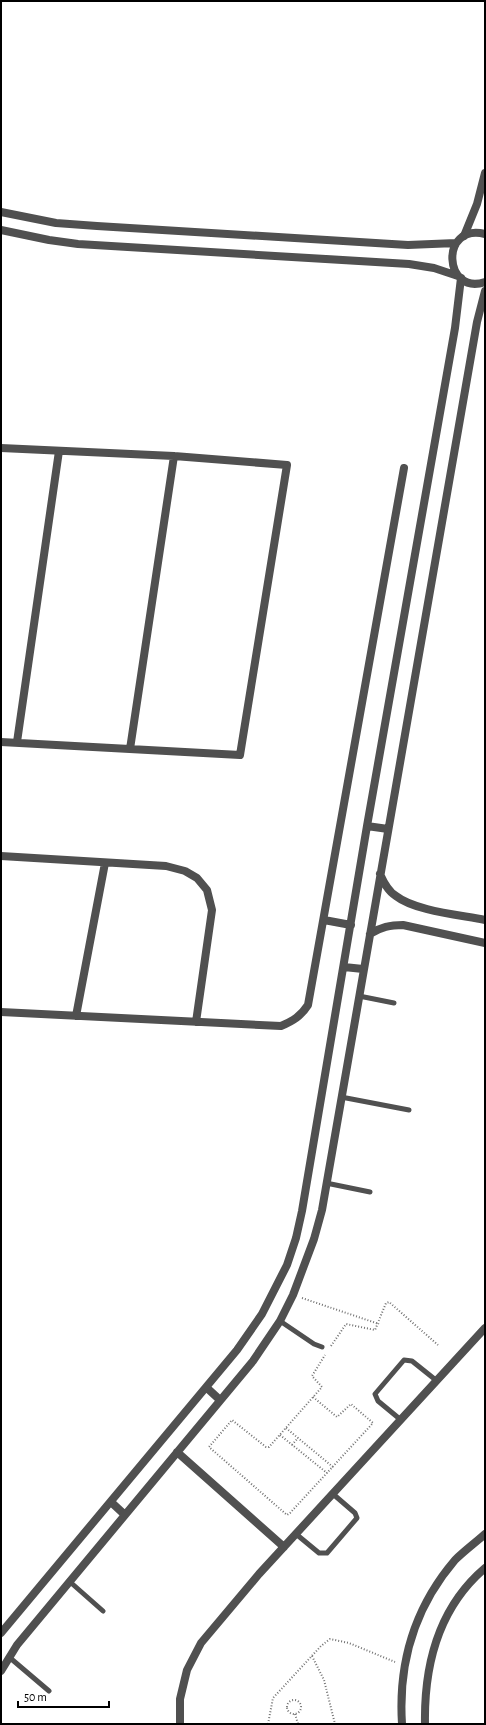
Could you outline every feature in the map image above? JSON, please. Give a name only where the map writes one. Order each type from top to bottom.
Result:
[{"type":"street","points":[[464,236],[477,204],[485,173]]},
{"type":"street","points":[[1,212],[56,223],[97,226],[408,245],[456,243]]},
{"type":"street","points":[[1,230],[49,240],[78,244],[409,264],[434,268],[474,284],[485,282]]},
{"type":"street","points":[[1,1632],[207,1388],[237,1350],[262,1314],[282,1277],[296,1238],[454,336],[459,277],[452,263],[451,256],[456,243],[464,236],[471,233],[485,234]]},
{"type":"street","points":[[1,1671],[9,1657],[70,1581],[253,1361],[280,1321],[293,1295],[314,1239],[326,1182],[477,322],[485,291]]},
{"type":"street","points":[[1,448],[174,456],[287,465],[240,755],[1,742]]},
{"type":"street","points":[[17,742],[59,450]]},
{"type":"street","points":[[130,750],[174,456]]},
{"type":"street","points":[[1,1012],[281,1026],[298,1018],[308,1005],[404,468]]},
{"type":"street","points":[[367,826],[388,829]]},
{"type":"street","points":[[1,856],[105,864],[166,866],[185,871],[197,878],[207,890],[212,910],[196,1022]]},
{"type":"street","points":[[76,1016],[105,864]]},
{"type":"street","points":[[380,874],[386,886],[395,896],[407,903],[485,920]]},
{"type":"street","points":[[324,920],[351,925]]},
{"type":"street","points":[[370,934],[379,928],[390,925],[403,925],[485,943]]},
{"type":"street","points":[[344,967],[363,970]]},
{"type":"street","points":[[180,1724],[180,1699],[188,1670],[201,1643],[284,1547],[485,1328]]},
{"type":"street","points":[[207,1388],[220,1400]]},
{"type":"street","points":[[177,1452],[284,1547]]},
{"type":"street","points":[[111,1502],[125,1515]]},
{"type":"street","points":[[402,1724],[400,1706],[403,1666],[414,1627],[432,1591],[456,1560],[485,1534]]},
{"type":"street","points":[[425,1724],[427,1672],[436,1637],[453,1605],[475,1576],[485,1568]]},
{"type":"lane","points":[[359,996],[394,1003]]},
{"type":"lane","points":[[341,1097],[410,1110]]},
{"type":"lane","points":[[326,1182],[370,1192]]},
{"type":"lane","points":[[280,1321],[314,1344],[322,1347]]},
{"type":"lane","points":[[401,1420],[378,1401],[375,1394],[404,1360],[412,1361],[437,1381]]},
{"type":"lane","points":[[296,1534],[319,1553],[328,1553],[357,1518],[356,1514],[333,1494]]},
{"type":"lane","points":[[70,1581],[103,1610]]},
{"type":"lane","points":[[9,1657],[49,1691]]},
{"type":"path","points":[[293,1295],[379,1324]]},
{"type":"path","points":[[314,1397],[337,1417],[351,1404],[373,1423],[288,1515],[209,1448],[232,1420],[266,1447],[269,1447],[322,1386],[312,1375],[344,1326],[348,1324],[374,1331],[379,1324],[386,1303],[389,1302],[438,1345]]},
{"type":"path","points":[[286,1428],[333,1467]]},
{"type":"path","points":[[280,1435],[327,1474]]},
{"type":"path","points":[[292,1445],[298,1438]]},
{"type":"path","points":[[268,1724],[273,1698],[321,1646],[330,1639],[349,1643],[403,1666]]},
{"type":"path","points":[[312,1656],[324,1680],[335,1724]]},
{"type":"path","points":[[295,1714],[301,1710],[301,1706],[300,1703],[293,1701],[288,1705],[288,1709],[292,1714],[295,1714],[298,1724]]}]
